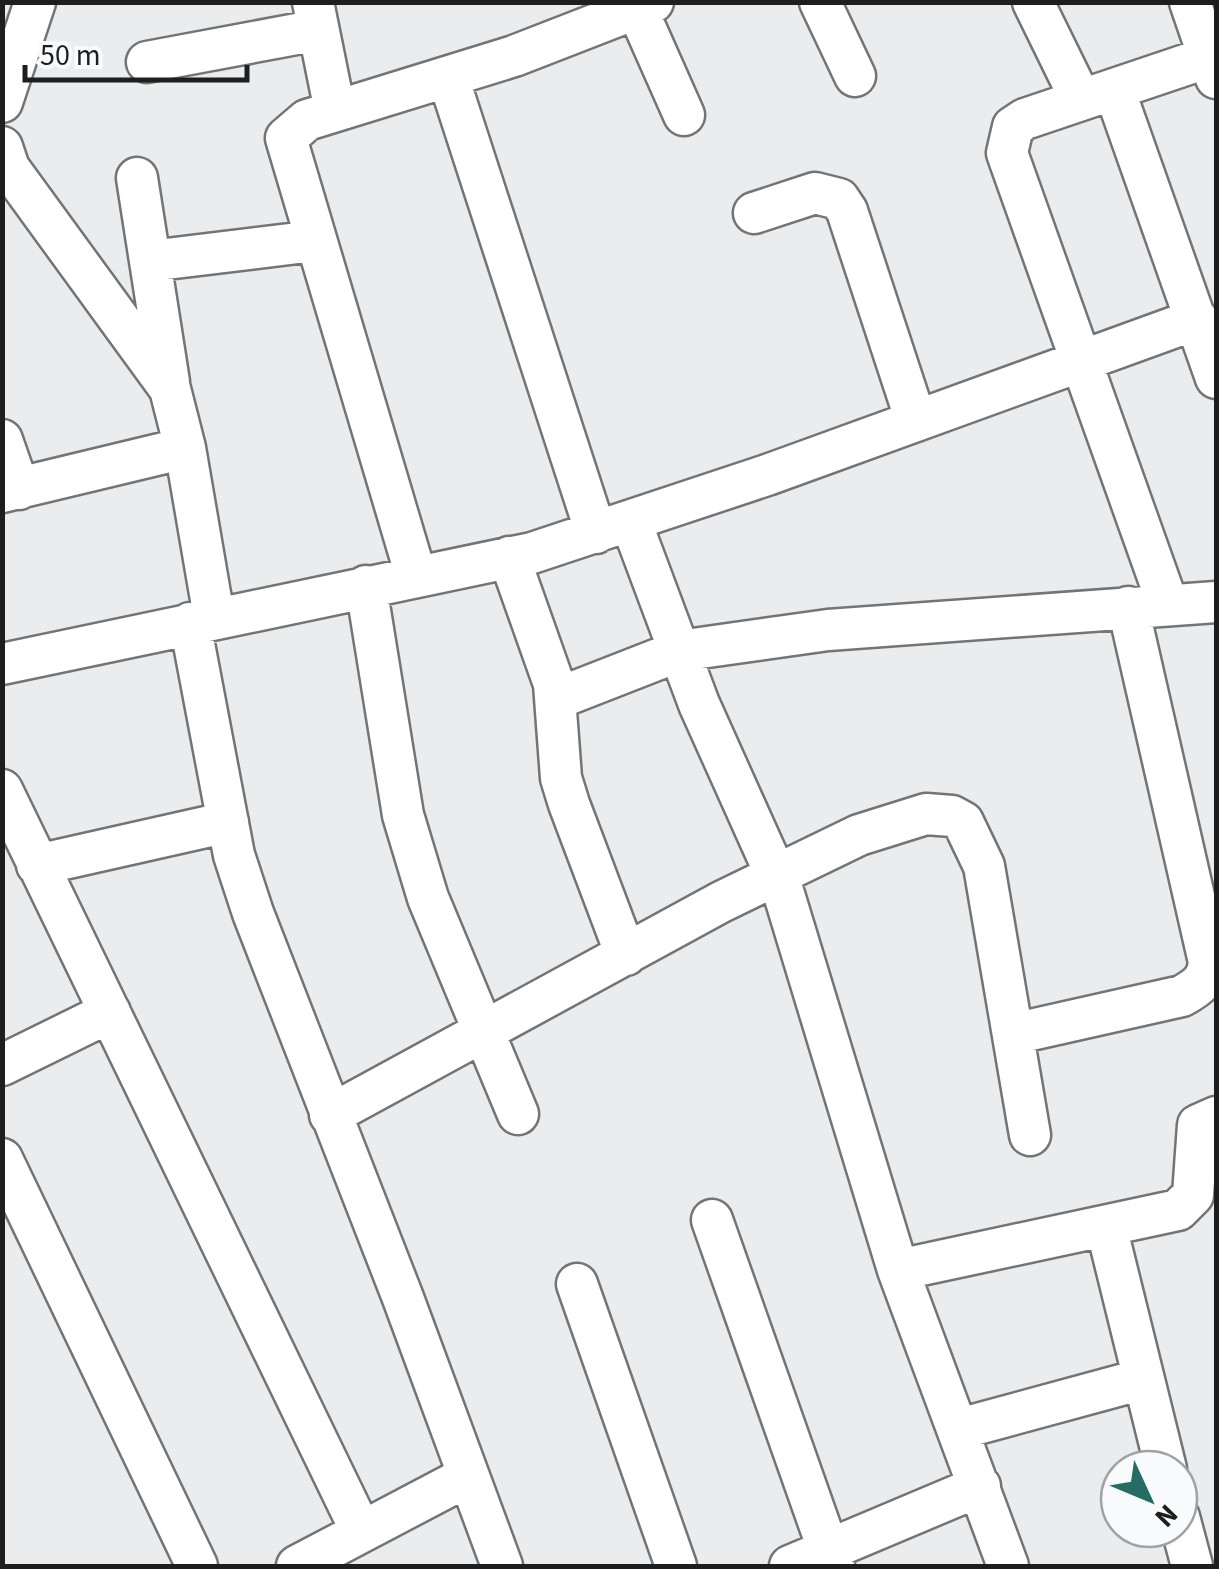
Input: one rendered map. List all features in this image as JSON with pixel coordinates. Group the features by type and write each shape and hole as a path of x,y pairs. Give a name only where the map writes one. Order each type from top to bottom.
{"street":[{"path":"2,102 35,2"},
{"path":"820,2 855,76"},
{"path":"1033,2 1098,95 1201,299 1216,378"},
{"path":"1168,605 1007,153 1012,127 1098,95 1213,68 1190,2"},
{"path":"416,576 286,138 306,120 448,78 645,6 684,115"},
{"path":"147,62 315,16 334,111"},
{"path":"448,78 614,528 680,651 776,876 898,1270 1008,1566"},
{"path":"2,147 9,168 170,389"},
{"path":"137,178 170,389 185,448 228,822 252,913 502,1566"},
{"path":"754,213 814,193 839,199 848,212 916,421"},
{"path":"150,261 314,241"},
{"path":"2,664 509,558 614,528 1082,360 1201,299"},
{"path":"2,440 11,490 185,448"},
{"path":"509,558 556,698 562,778 626,954"},
{"path":"366,586 403,815 428,898 487,1031 518,1114"},
{"path":"556,698 680,651 828,630 1216,602"},
{"path":"1013,1034 1182,996 1198,987 1208,975 1209,962 1128,607"},
{"path":"2,790 361,1531"},
{"path":"330,1115 776,876 859,835 926,814 963,822 984,866 1030,1136"},
{"path":"37,865 228,822"},
{"path":"2,1065 110,1012"},
{"path":"898,1270 1106,1226 1188,1204 1193,1196 1198,1125 1216,1116"},
{"path":"2,1159 197,1566"},
{"path":"712,1220 831,1559"},
{"path":"1106,1226 1161,1449"},
{"path":"578,1284 676,1566"},
{"path":"958,1429 1143,1379"},
{"path":"297,1566 468,1476"},
{"path":"790,1566 831,1559 980,1486"}]}
